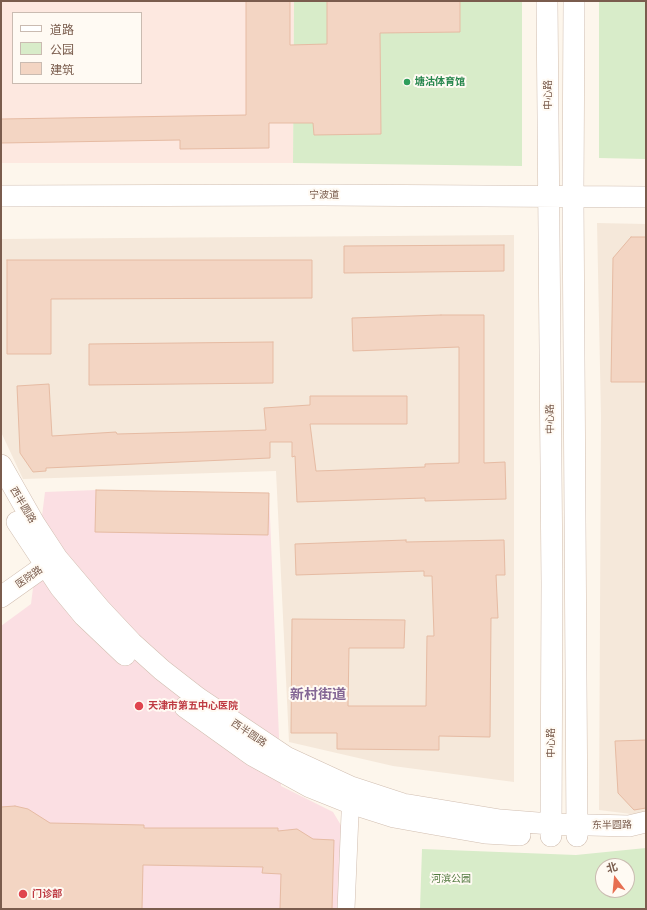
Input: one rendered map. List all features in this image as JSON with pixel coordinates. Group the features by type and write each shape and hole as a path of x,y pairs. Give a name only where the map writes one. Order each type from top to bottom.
{"street":[{"name":"中心路","path":"547,1 552,584 550,830"},
{"path":"574,1 573,190 577,830"},
{"name":"宁波道","path":"1,183 549,189 646,197"},
{"name":"宁波道","path":"573,190 646,183"},
{"name":"宁波道","path":"1,196 549,189"},
{"name":"西半圆路","path":"1,465 34,523 51,562"},
{"name":"西半圆路","path":"1,495 51,562 101,610 132,643 162,670 198,698 286,757 351,795 550,830 577,830"},
{"name":"医院路","path":"1,597 51,562"},
{"path":"346,909 351,795"},
{"name":"东半圆路","path":"577,830 629,826 646,822"},
{"name":"东半圆路","path":"577,830 630,836 646,833"}],"shaded area":[{"path":"1,1 294,1 293,163 1,163"},
{"path":"597,223 646,224 646,813 631,814 599,810 601,416"},
{"path":"514,235 514,782 393,766 289,742 276,471 23,479 1,432 1,239"},
{"name":"天津市第五中心医院","path":"96,490 269,493 281,786 333,812 342,827 338,909 1,909 1,626 31,604 45,492"}],"green space":[{"name":"塘沽体育馆","path":"294,1 522,1 522,166 293,163"},
{"path":"599,1 646,1 646,159 599,158"},
{"name":"河滨公园","path":"646,848 646,909 420,909 422,849 576,855"}],"building":[{"path":"246,1 290,1 290,45 327,44 327,1 460,1 460,32 380,33 381,134 314,135 313,123 269,123 269,148 180,149 180,140 1,143 1,119 246,115"},
{"path":"631,237 646,237 646,382 611,382 613,258"},
{"path":"504,245 504,271 344,273 344,246"},
{"path":"7,260 312,260 312,298 51,299 51,354 7,354"},
{"path":"484,315 484,463 505,462 506,499 425,501 425,498 297,502 295,456 292,457 292,442 270,442 270,458 46,468 46,471 33,472 20,453 17,386 49,384 52,436 116,432 117,434 266,430 264,408 310,405 310,396 407,396 407,424 310,424 316,471 425,467 425,464 459,463 459,347 353,351 352,318"},
{"path":"273,342 273,383 89,385 89,344"},
{"path":"96,490 269,493 268,535 95,532"},
{"path":"406,540 406,542 504,540 505,575 496,575 498,618 491,618 490,737 439,736 439,750 337,749 337,733 291,733 292,619 405,620 404,648 349,648 348,706 426,706 427,636 434,636 432,576 424,576 424,571 296,575 295,544"},
{"path":"646,740 646,808 634,810 618,793 615,741"},
{"path":"15,806 28,809 50,823 144,825 144,828 278,828 278,831 297,829 313,839 334,840 332,909 280,909 281,874 262,873 263,867 143,865 142,909 1,909 1,807"}],"place":[{"name":"塘沽体育馆","path":"407,82"},
{"name":"天津市第五中心医院","path":"139,706"},
{"name":"门诊部","path":"23,894"}],"district":[{"name":"新村街道","path":"318,694"}]}
